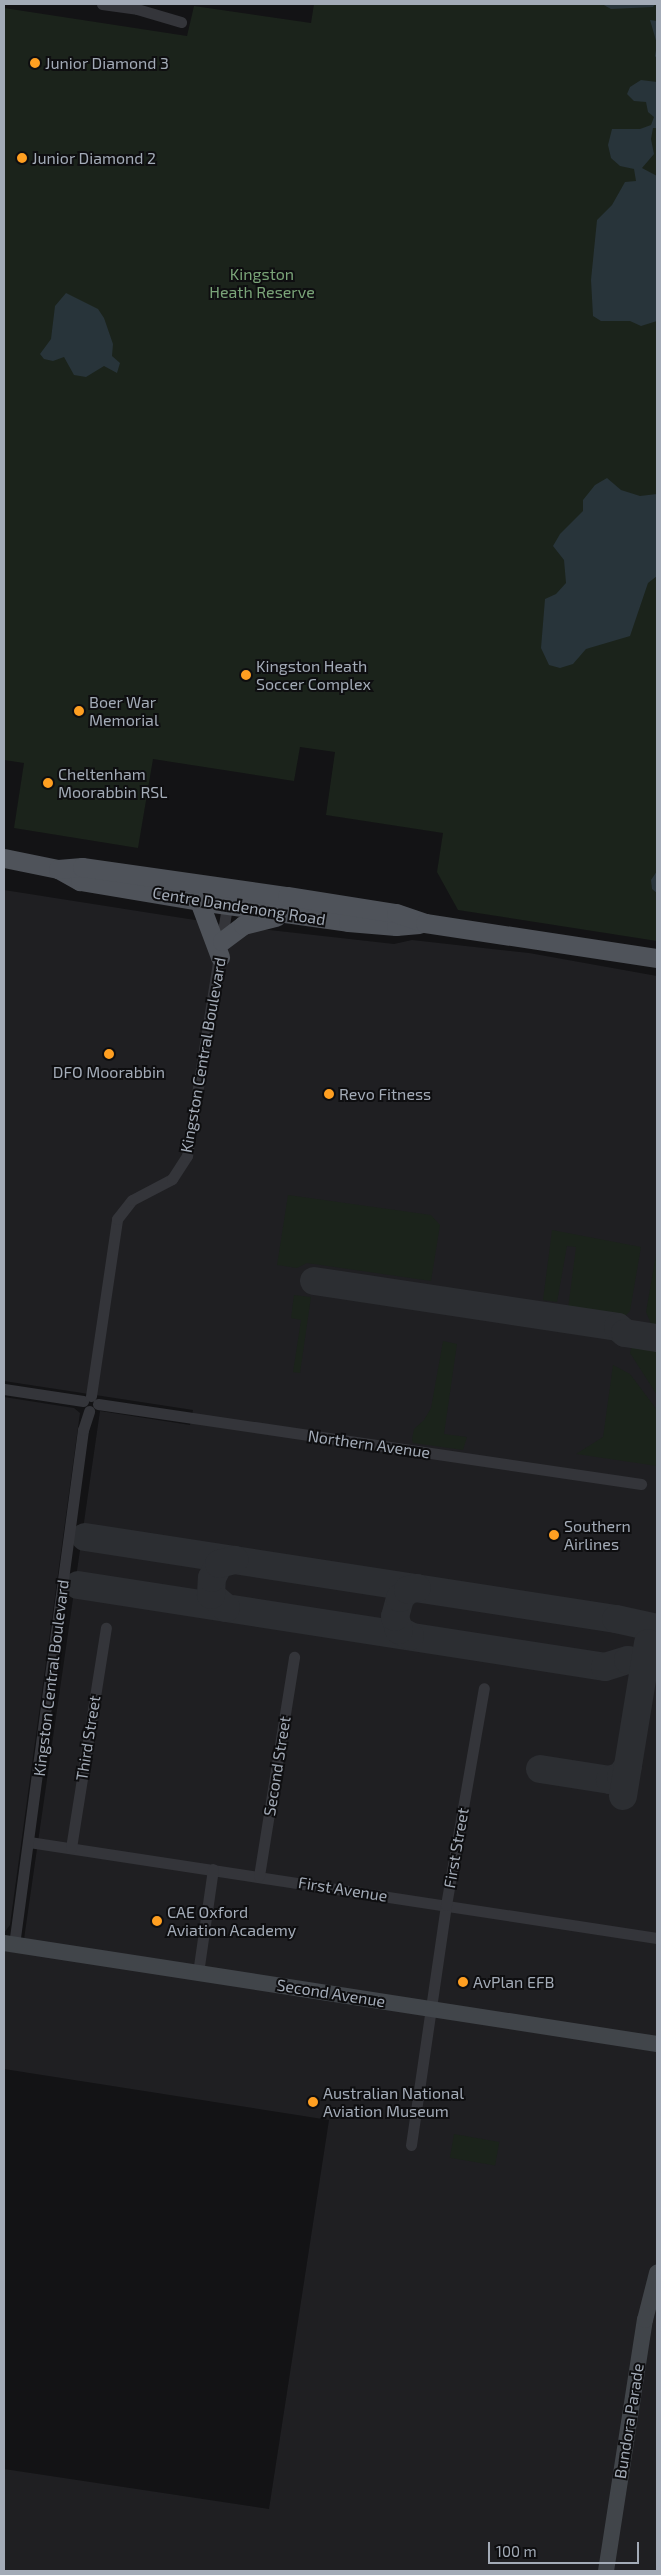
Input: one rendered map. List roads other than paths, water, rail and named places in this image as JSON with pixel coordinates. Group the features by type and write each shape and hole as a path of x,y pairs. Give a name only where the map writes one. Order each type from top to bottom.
{"main road":[{"name":"Centre Dandenong Road","path":"4,858 58,869 82,867 228,897 290,915 396,926 425,923"},
{"name":"Centre Dandenong Road","path":"58,869 80,881 199,901 228,897 396,913 425,923 657,958"},
{"path":"199,901 221,949 242,925 290,915"},
{"name":"Second Avenue","path":"9,1944 657,2044"},
{"name":"Bundora Parade","path":"606,2571 645,2320 657,2273"}],"street":[{"path":"102,4 137,9 181,22"},
{"name":"Kingston Central Boulevard","path":"9,1944 30,1842 83,1430 90,1403 117,1220 132,1200 172,1179 185,1161 228,897"},
{"name":"Northern Avenue","path":"4,1389 641,1484"},
{"name":"Third Street","path":"71,1848 106,1628"},
{"name":"Second Street","path":"259,1876 294,1657"},
{"name":"First Street","path":"411,2145 446,1905 484,1688"},
{"name":"First Avenue","path":"30,1842 657,1938"},
{"path":"198,1973 213,1869"}],"place":[{"name":"Junior Diamond 3","path":"35,63"},
{"name":"Junior Diamond 2","path":"22,158"},
{"name":"Kingston Heath Soccer Complex","path":"246,675"},
{"name":"Boer War Memorial","path":"79,711"},
{"name":"Cheltenham Moorabbin RSL","path":"48,783"},
{"name":"DFO Moorabbin","path":"109,1054"},
{"name":"Revo Fitness","path":"329,1094"},
{"name":"Southern Airlines","path":"554,1535"},
{"name":"CAE Oxford Aviation Academy","path":"157,1921"},
{"name":"AvPlan EFB","path":"463,1982"},
{"name":"Australian National Aviation Museum","path":"313,2102"}],"park label":[{"name":"Kingston Heath Reserve","path":"262,283"}]}
